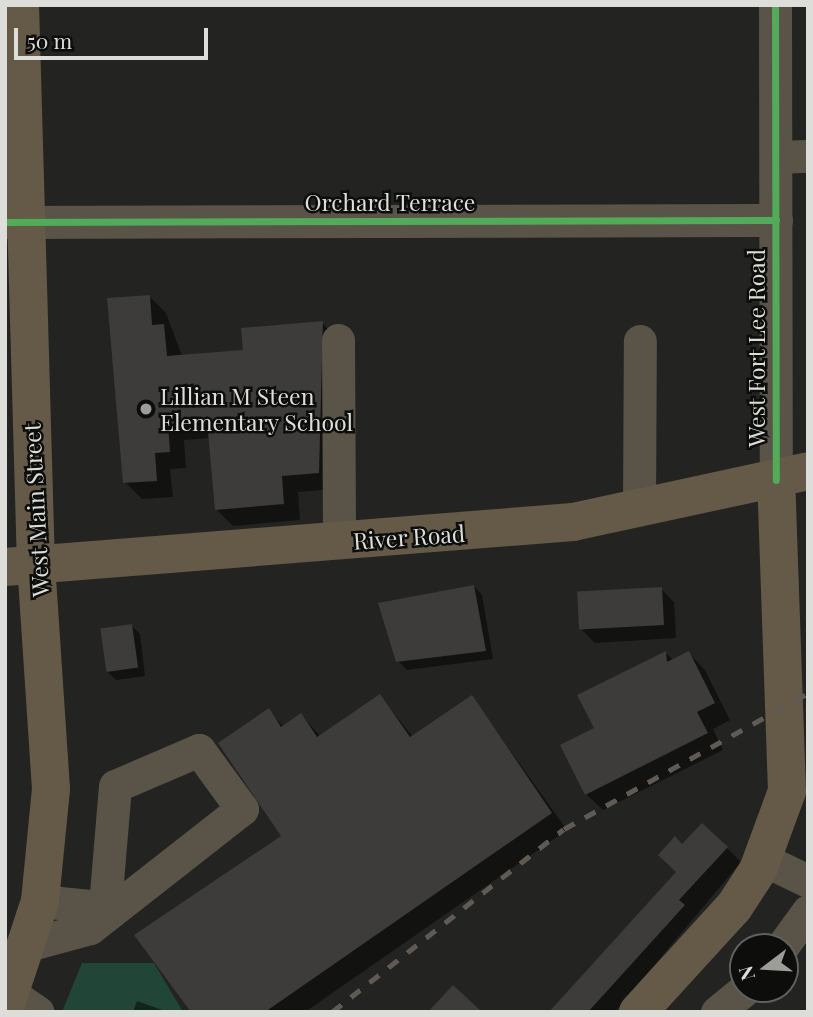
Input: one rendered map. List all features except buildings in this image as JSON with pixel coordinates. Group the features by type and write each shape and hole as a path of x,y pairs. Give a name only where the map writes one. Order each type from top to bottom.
{"main road":[{"name":"West Main Street","path":"18,1005 40,901 51,789 21,566 16,222 20,5"},
{"name":"River Road","path":"21,566 573,522 792,476"},
{"name":"West Fort Lee Road","path":"638,1012 734,907 762,859 786,791 792,476"}],"street":[{"name":"West Fort Lee Road","path":"775,5 792,156 776,220 792,476"},
{"name":"Orchard Terrace","path":"16,222 776,220"},
{"path":"338,340 339,542"},
{"path":"639,508 640,341"},
{"path":"31,944 90,928 242,809 199,750 116,786 104,916"},
{"path":"762,859 808,881"},
{"path":"40,901 90,906 104,916"},
{"path":"792,933 808,911"}],"green space":[{"path":"82,963 154,963 183,1012 62,1012"}],"railway":[{"path":"332,1012 564,829 808,693"}],"cycle path":[{"path":"775,5 776,480"},
{"path":"5,222 776,220"}],"place":[{"name":"Lillian M Steen Elementary School","path":"146,409"}]}
